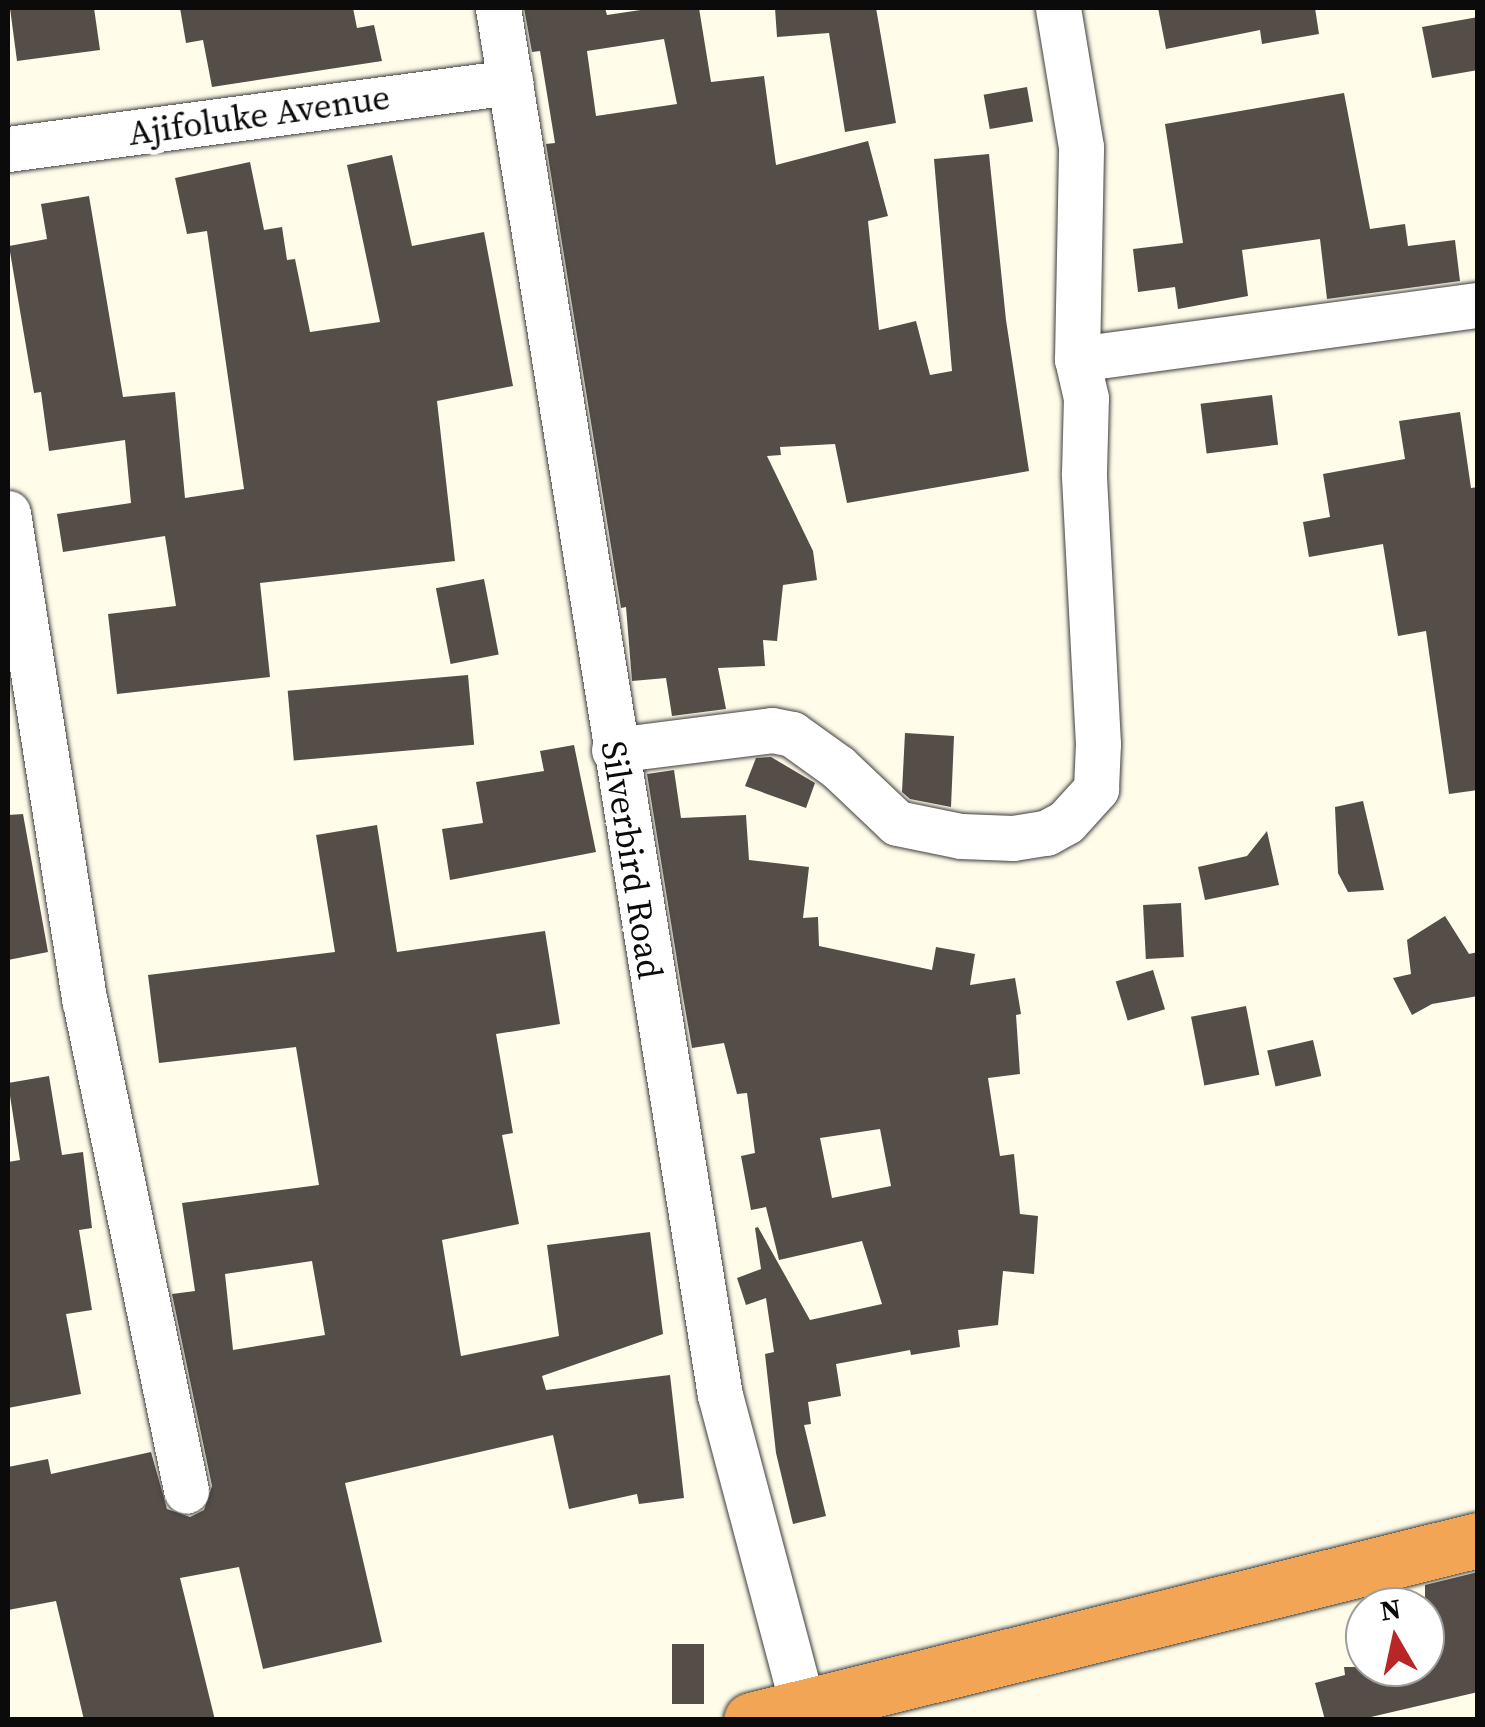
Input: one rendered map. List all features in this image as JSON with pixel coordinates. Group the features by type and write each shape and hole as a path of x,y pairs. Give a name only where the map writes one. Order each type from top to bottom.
{"highway":[{"path":"751,1720 802,1704 1478,1540"}],"street":[{"name":"Silverbird Road","path":"498,8 720,1395 802,1704"},
{"path":"614,750 772,730 792,734 838,767 898,824 960,836 1013,838 1046,833 1066,822 1096,789 1086,529 1086,398 1078,358 1080,148 1058,8"},
{"name":"Ajifoluke Avenue","path":"8,149 511,82"},
{"path":"1078,358 1478,306"},
{"path":"8,513 85,1002 186,1490"}],"building":[{"path":"10,8 94,8 100,50 17,61"},
{"path":"180,8 353,8 357,28 374,25 382,61 212,87 203,40 186,43"},
{"path":"524,8 605,8 607,15 654,8 699,8 711,82 764,76 776,165 868,141 888,216 868,221 879,330 916,321 930,375 952,371 934,159 989,154 1006,320 1029,471 847,503 835,444 780,447 781,455 767,456 813,551 817,580 783,585 777,641 763,640 765,666 718,668 726,709 672,716 666,678 632,681 626,607 621,608 546,144 555,143 540,51 532,52","holes":["664,39 677,104 596,116 587,51"]},
{"path":"775,8 876,8 896,123 845,132 829,33 777,37"},
{"path":"1158,8 1315,8 1319,34 1262,44 1260,30 1166,49"},
{"path":"1478,17 1478,70 1432,78 1422,27"},
{"path":"1027,87 1033,121 990,129 984,95"},
{"path":"1344,93 1370,229 1405,224 1408,246 1455,240 1460,281 1327,299 1320,239 1242,250 1248,296 1178,309 1175,287 1138,292 1133,249 1183,243 1165,124"},
{"path":"392,155 412,246 484,232 513,386 437,401 455,561 260,583 270,677 117,694 108,614 176,606 165,536 63,552 57,514 131,503 125,440 49,451 41,392 34,393 9,246 47,239 41,204 89,196 123,397 175,392 185,498 244,489 207,231 187,234 175,178 250,162 264,230 282,227 287,260 295,259 310,332 380,322 347,165"},
{"path":"1272,395 1278,445 1207,453 1201,404"},
{"path":"1460,412 1471,488 1478,487 1478,790 1449,794 1426,631 1398,636 1383,544 1309,557 1303,522 1330,517 1323,474 1405,459 1399,421"},
{"path":"484,579 499,655 451,664 436,588"},
{"path":"468,675 474,745 294,761 288,691"},
{"path":"905,733 954,736 951,807 910,799 902,792"},
{"path":"574,745 596,852 450,880 442,829 483,823 476,782 544,771 540,751"},
{"path":"771,757 815,783 806,808 745,786 756,758"},
{"path":"674,770 681,818 746,815 749,860 809,867 803,918 818,917 819,946 932,970 936,947 975,954 970,985 1015,978 1021,1014 1016,1015 1020,1074 988,1078 1000,1156 1014,1154 1020,1214 1038,1216 1034,1274 1003,1271 998,1325 958,1330 960,1347 911,1355 910,1350 836,1364 841,1396 808,1402 811,1424 804,1425 826,1516 793,1524 776,1453 765,1354 774,1352 766,1298 746,1305 737,1278 761,1269 755,1228 758,1227 810,1320 882,1304 862,1241 779,1260 766,1207 751,1210 741,1156 755,1153 747,1093 737,1094 724,1043 692,1048 647,774","holes":["880,1129 891,1186 832,1198 820,1138"]},
{"path":"1363,801 1384,890 1348,892 1338,873 1335,807"},
{"path":"23,814 48,952 8,960 8,815"},
{"path":"377,825 397,952 545,931 560,1024 496,1034 513,1133 502,1135 519,1224 442,1240 461,1356 559,1336 547,1245 650,1232 663,1334 542,1376 546,1390 670,1375 684,1498 639,1504 637,1494 569,1509 553,1435 345,1483 382,1642 263,1669 239,1567 180,1578 215,1720 84,1720 56,1601 8,1610 8,1467 48,1459 51,1474 151,1452 167,1509 190,1517 204,1510 212,1486 172,1294 195,1291 182,1203 319,1185 296,1047 159,1063 148,975 335,952 316,835","holes":["312,1261 325,1335 233,1350 225,1274"]},
{"path":"1267,831 1279,885 1205,900 1198,867 1247,856"},
{"path":"1181,903 1184,957 1146,959 1143,905"},
{"path":"1445,916 1469,954 1478,952 1478,996 1432,1004 1412,1015 1393,978 1411,974 1407,940"},
{"path":"1153,970 1165,1009 1128,1021 1116,981"},
{"path":"1246,1006 1259,1075 1204,1085 1191,1017"},
{"path":"1313,1040 1321,1076 1276,1087 1267,1051"},
{"path":"49,1076 62,1155 83,1152 92,1228 79,1230 92,1310 66,1314 81,1394 8,1408 8,1162 20,1160 8,1083"},
{"path":"1478,1572 1478,1692 1358,1720 1325,1720 1315,1683 1345,1675 1345,1687 1445,1687 1445,1587 1425,1585"},
{"path":"672,1644 704,1644 704,1704 672,1704"}]}
